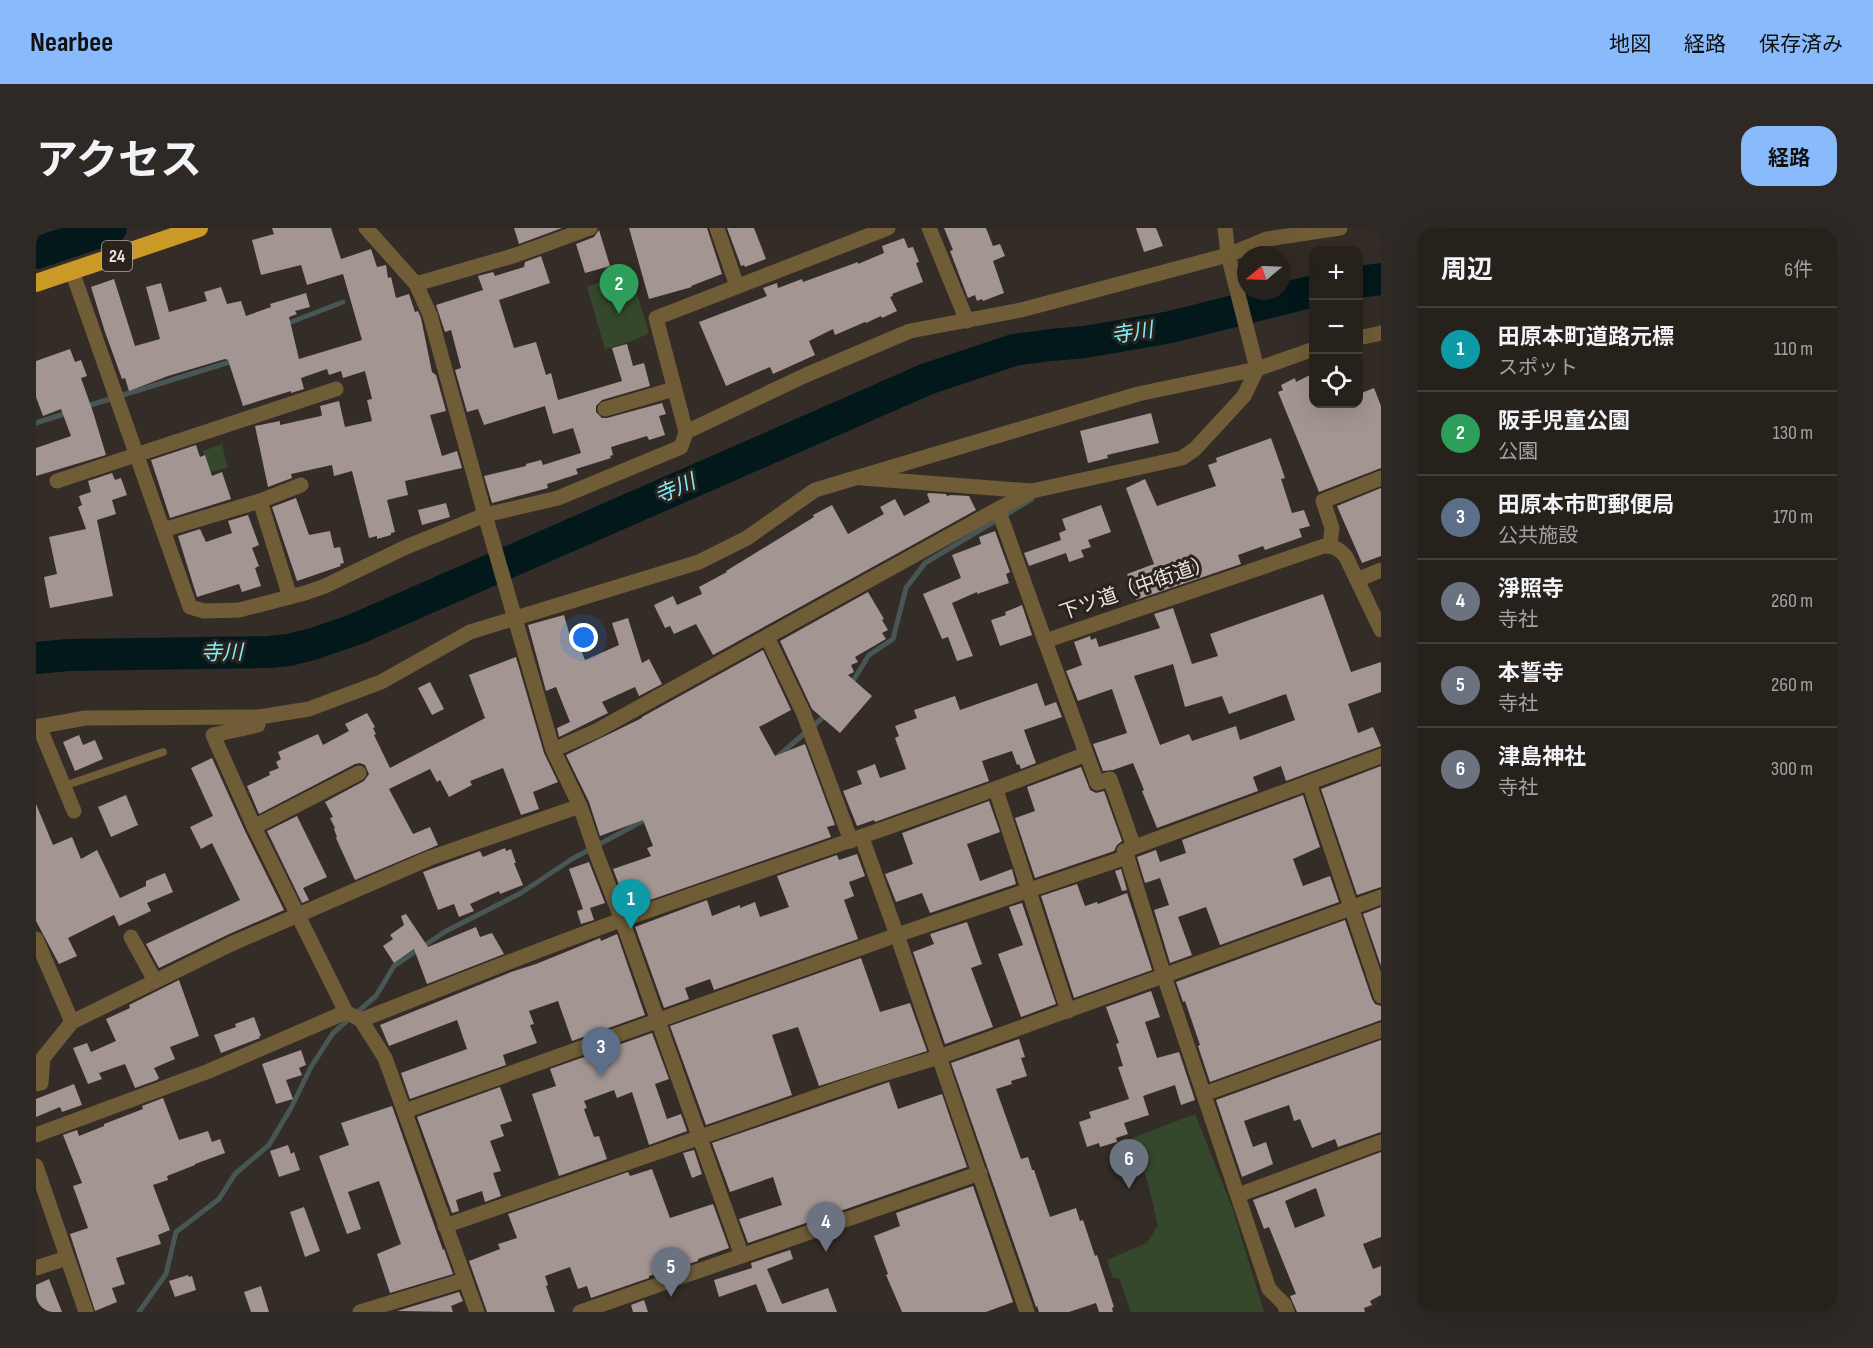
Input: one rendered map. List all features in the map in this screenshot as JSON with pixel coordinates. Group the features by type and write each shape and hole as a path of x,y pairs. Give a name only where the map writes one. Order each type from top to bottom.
{"highway":[{"name":"24","path":"36,283 199,228"}],"street":[{"path":"366,228 416,284 430,315 553,750 580,807 659,1020 742,1256"},
{"path":"416,284 516,255 590,228"},
{"path":"717,228 737,286"},
{"path":"72,271 190,607 204,611 239,610 324,586 406,547 486,517 558,498 681,447 686,432 656,318 888,228"},
{"path":"929,228 967,321"},
{"path":"553,750 596,731 1032,491 1182,458 1195,449 1244,396 1257,366 1229,259 1225,228"},
{"path":"686,432 806,375 910,331 1021,310 1229,259 1267,239 1340,228"},
{"path":"1363,337 1381,333"},
{"path":"74,811 38,726 85,718 259,717 309,710 381,682 470,632 514,615 699,562 747,538 815,490 1138,394 1257,366 1309,350"},
{"path":"57,481 336,389"},
{"path":"605,409 674,389"},
{"path":"853,478 1032,491"},
{"path":"1381,478 1323,501 1332,528 1324,547 1339,549 1343,553 1381,630"},
{"path":"163,530 260,501 302,485"},
{"path":"260,501 290,597"},
{"path":"998,509 1045,641"},
{"name":"下ツ道（中街道）","path":"1130,852 1110,779 1097,783 1045,641 1324,547"},
{"path":"1357,580 1381,570"},
{"path":"766,637 803,712 897,936 1027,1312"},
{"path":"259,717 258,725 213,735 254,827 345,1012 361,1020 385,1058 477,1312"},
{"path":"361,1020 622,920 996,790 1086,754"},
{"path":"405,1111 1028,891 1381,756"},
{"path":"254,827 359,773"},
{"path":"1309,783 1381,996"},
{"path":"996,790 1068,1011"},
{"path":"36,1084 41,1083 43,1058 72,1022 231,944 430,858 580,807"},
{"path":"1130,852 1164,976 1269,1289 1284,1304 1287,1312"},
{"path":"445,1226 876,1076 939,1057 1381,897"},
{"path":"131,937 155,981"},
{"path":"36,939 72,1022"},
{"path":"36,1135 209,1071 345,1012"},
{"path":"1204,1094 1381,1030"},
{"path":"1238,1195 1381,1142"},
{"path":"36,1166 86,1312"},
{"path":"580,1312 980,1173"},
{"path":"36,1269 67,1258"},
{"path":"360,1312 383,1309 465,1280"}],"lane":[{"path":"64,786 163,752"}],"green space":[{"path":"630,271 649,333 605,349 587,287"},
{"path":"222,444 228,468 209,472 203,451"},
{"path":"1195,1114 1232,1207 1264,1312 1131,1312 1119,1278 1113,1278 1107,1260 1147,1243 1158,1225 1147,1180 1132,1138"}],"building":[{"path":"272,228 331,228 341,259 371,249 377,267 386,265 388,278 391,277 396,298 409,294 415,312 418,311 421,318 432,372 436,375 446,411 430,415 442,456 457,451 462,468 405,481 408,495 387,500 395,532 391,535 377,539 377,536 369,538 352,471 334,476 332,465 291,474 292,478 268,487 255,426 280,421 280,425 321,416 320,406 339,401 345,427 372,421 367,400 372,399 365,371 343,378 341,371 329,375 327,369 301,378 304,389 243,406 228,360 225,359 168,376 129,391 125,378 122,379 91,287 114,279 135,346 160,339 146,287 161,283 169,312 207,301 204,292 221,287 227,304 241,301 246,316 271,307 270,304 306,293 310,307 295,311 297,314 289,317 299,359 362,340 343,274 307,285 301,265 261,275 252,240 274,234"},
{"path":"514,228 562,228 519,244"},
{"path":"629,228 707,228 722,274 692,287 649,299"},
{"path":"727,228 754,228 766,259 745,267 741,266"},
{"path":"944,228 986,228 993,246 1000,244 1005,256 993,261 1004,293 983,301 982,299 977,301 975,295 968,298"},
{"path":"1136,228 1156,228 1163,246 1144,252"},
{"path":"599,230 610,266 585,273 576,244 594,237"},
{"path":"904,238 908,248 913,247 923,282 892,294 893,296 890,297 897,311 835,335 833,329 809,341 815,355 773,374 770,367 726,386 699,322 767,296 763,288 777,283 778,288 802,279 803,282 858,262 858,264 884,253 882,246"},
{"path":"541,256 550,283 499,300 514,348 536,342 546,375 551,373 558,400 622,381 612,348 627,344 633,366 644,363 650,386 602,400 596,406 596,412 602,418 607,418 662,403 666,414 659,416 665,435 649,440 647,436 611,447 613,455 610,456 611,458 576,469 578,474 547,484 548,488 492,503 484,476 541,460 543,465 581,453 573,428 553,434 545,406 484,425 478,409 467,412 455,370 461,368 451,330 445,332 436,305 483,290 478,276 493,272 495,276 524,267 525,262"},
{"path":"70,349 75,362 81,360 87,376 81,378 106,455 36,476 36,448 71,436 61,409 43,416 36,397 36,361"},
{"path":"1309,376 1309,408 1363,408 1363,392 1374,388 1381,406 1381,468 1319,492 1278,392 1283,390 1281,385 1295,378 1296,382"},
{"path":"1151,413 1159,443 1107,455 1108,458 1088,463 1080,431"},
{"path":"1271,438 1285,478 1281,479 1292,513 1304,510 1310,526 1299,529 1302,537 1265,550 1263,546 1238,555 1241,564 1136,600 1127,574 1154,564 1126,488 1145,479 1157,506 1216,486 1208,465 1217,462 1216,458"},
{"path":"196,445 200,457 205,455 212,476 222,472 231,499 170,518 151,460"},
{"path":"112,473 115,480 121,478 127,495 112,500 116,514 97,520 113,596 50,608 44,577 57,574 49,537 86,529 78,507 82,505 79,496 91,492 88,481"},
{"path":"1381,488 1381,556 1362,563 1337,506"},
{"path":"927,494 969,496 976,510 713,655 696,624 674,634 670,626 665,628 654,605 673,596 677,605 702,594 699,587 727,572 832,505 848,534 884,514 880,507 895,499 904,516 930,502"},
{"path":"296,498 309,535 330,531 334,548 340,547 344,563 297,581 272,507"},
{"path":"446,503 450,517 422,525 418,510"},
{"path":"1101,505 1111,532 1088,540 1091,547 1081,550 1084,557 1069,562 1066,553 1029,566 1024,553 1061,540 1059,533 1066,530 1062,519"},
{"path":"248,515 259,545 252,548 259,566 255,568 261,586 242,592 239,584 197,597 178,536 200,529 206,542 232,533 228,521"},
{"path":"995,531 1010,572 1006,574 1009,583 977,594 977,592 952,603 973,656 957,661 948,637 942,639 923,594 961,578 952,555 981,544 979,537"},
{"path":"868,592 888,630 882,633 886,639 855,657 858,662 851,665 854,672 848,675 872,696 840,733 812,709 780,641"},
{"path":"1323,594 1351,672 1381,662 1381,692 1348,704 1358,733 1373,727 1381,746 1286,781 1281,766 1253,777 1258,791 1157,828 1133,763 1103,771 1093,744 1127,733 1112,689 1078,701 1066,671 1082,665 1074,642 1090,636 1091,640 1096,638 1099,647 1160,628 1154,614 1173,608 1192,664 1218,656 1210,634","holes":["1173,664 1185,707 1222,696 1229,714 1286,694 1295,720 1240,740 1236,726 1192,741 1189,734 1160,745 1134,676"]},
{"path":"1022,605 1032,635 1000,646 991,620 1006,615 1005,612"},
{"path":"564,615 573,647 579,645 585,660 619,645 612,623 628,618 642,663 649,659 662,684 639,696 635,687 602,702 608,713 559,737 557,728 570,722 556,687 546,691 528,625"},
{"path":"763,650 791,710 759,727 775,756 805,744 835,825 827,827 831,837 630,907 627,906 613,869 651,856 647,848 653,846 643,820 600,836 589,802 566,755 642,718"},
{"path":"516,657 544,753 558,782 533,792 539,809 521,815 503,768 470,781 472,785 449,797 440,780 437,782 430,769 389,789 413,834 430,827 438,845 355,880 336,838 335,828 330,818 333,817 325,802 364,781 369,774 365,765 355,764 259,814 247,786 279,768 276,762 281,759 278,752 318,734 323,745 349,731 345,724 367,713 375,727 373,728 376,734 374,735 390,768 485,718 469,675"},
{"path":"430,682 444,709 432,715 418,688"},
{"path":"1037,683 1045,706 1056,702 1062,717 1024,730 1036,763 1021,769 1012,751 982,761 989,781 875,822 874,820 857,826 843,791 862,784 857,771 875,764 880,778 906,769 895,738 899,736 895,726 917,718 914,710 955,696 960,710"},
{"path":"79,735 83,745 95,740 103,759 75,771 63,742"},
{"path":"212,758 284,910 159,968 146,944 240,900 212,843 201,849 190,827 213,816 191,768"},
{"path":"1381,766 1381,887 1357,895 1321,789"},
{"path":"1081,767 1090,790 1096,793 1104,791 1122,841 1114,851 1035,878 1015,818 1035,811 1027,787"},
{"path":"126,795 138,825 111,837 98,807"},
{"path":"1303,795 1320,847 1293,859 1303,886 1330,876 1339,902 1220,945 1206,907 1178,917 1192,955 1170,963 1154,910 1169,905 1160,878 1145,883 1137,857 1156,850 1160,862 1186,853 1182,840"},
{"path":"989,801 1000,832 967,844 980,881 1012,869 1016,884 930,913 922,893 896,902 885,874 913,864 902,833"},
{"path":"36,804 53,845 72,837 81,859 97,850 120,898 146,886 146,881 165,873 173,892 147,903 151,911 119,926 114,915 68,938 77,956 59,964 36,921"},
{"path":"297,816 327,877 303,888 309,900 302,903 267,831"},
{"path":"505,848 506,851 511,849 523,885 500,894 499,891 470,904 474,911 459,917 454,904 438,910 423,872 480,851 483,857"},
{"path":"857,854 865,876 849,882 854,896 844,900 858,939 714,990 710,979 685,988 689,999 664,1008 635,927 707,900 712,916 755,902 760,917 789,907 777,876 837,855 839,860"},
{"path":"589,862 605,903 590,908 594,920 581,924 577,911 583,909 569,869"},
{"path":"1121,869 1127,890 1122,891 1115,871"},
{"path":"1077,884 1085,906 1097,902 1098,904 1127,893 1152,970 1074,998 1041,896"},
{"path":"1022,903 1056,1004 1021,1017 998,954 1023,945 1009,907"},
{"path":"1381,907 1381,966 1363,914"},
{"path":"406,914 428,947 476,927 480,937 492,933 504,954 427,984 414,949 394,963 383,946 393,939 390,935 404,925 401,916"},
{"path":"1345,920 1372,999 1375,1004 1381,1006 1381,1020 1210,1082 1198,1046 1200,1045 1176,982"},
{"path":"967,922 982,964 971,968 993,1027 945,1044 913,952 934,944 930,934"},
{"path":"617,934 645,1015 572,1041 558,1001 529,1011 534,1024 530,1025 537,1043 503,1055 506,1065 410,1099 401,1073 467,1049 457,1020 389,1046 380,1025 511,972 600,938 601,941"},
{"path":"861,958 880,1012 910,1003 927,1051 819,1086 798,1027 772,1035 792,1095 706,1125 670,1026"},
{"path":"179,980 199,1036 170,1047 175,1059 154,1068 159,1078 157,1080 135,1088 125,1064 99,1073 102,1079 88,1084 73,1048 87,1043 91,1052 116,1041 106,1019"},
{"path":"1151,991 1160,1017 1145,1022 1157,1058 1179,1052 1195,1100 1181,1105 1175,1085 1143,1096 1149,1115 1124,1123 1128,1134 1116,1138 1117,1142 1100,1147 1099,1143 1087,1147 1079,1122 1091,1118 1089,1112 1129,1099 1118,1067 1123,1066 1116,1044 1119,1043 1106,1007"},
{"path":"254,1017 260,1038 221,1053 214,1035"},
{"path":"652,1033 669,1079 655,1084 667,1119 681,1114 687,1131 649,1145 632,1092 617,1098 614,1090 584,1101 587,1108 584,1109 594,1137 599,1136 607,1159 559,1176 532,1094 556,1086 550,1069"},
{"path":"1019,1039 1025,1057 1021,1058 1027,1076 996,1089 1021,1159 1028,1157 1050,1217 1076,1208 1080,1221 1083,1220 1114,1307 1113,1312 1099,1312 1096,1303 1069,1312 1039,1312 951,1063"},
{"path":"1381,1040 1381,1132 1338,1147 1335,1139 1312,1148 1300,1119 1294,1121 1289,1105 1244,1121 1253,1147 1266,1142 1273,1164 1242,1177 1216,1100"},
{"path":"301,1050 306,1065 299,1068 302,1075 286,1080 293,1099 276,1104 262,1064"},
{"path":"889,1082 898,1109 942,1094 967,1167 748,1243 739,1219 782,1205 773,1177 730,1192 712,1143"},
{"path":"74,1084 82,1105 62,1112 60,1107 36,1117 36,1099"},
{"path":"500,1087 512,1121 500,1125 504,1136 490,1141 501,1171 493,1173 501,1196 485,1202 482,1191 456,1200 459,1211 452,1213 417,1117"},
{"path":"163,1098 179,1140 208,1131 212,1142 220,1139 225,1153 167,1176 168,1180 153,1185 170,1230 158,1235 161,1244 116,1258 125,1284 112,1288 117,1302 95,1311 70,1234 88,1228 73,1186 82,1183 63,1135 77,1130 79,1136"},
{"path":"392,1106 453,1274 390,1293 377,1254 401,1244 379,1181 348,1192 361,1229 347,1234 319,1156 349,1145 341,1123"},
{"path":"288,1145 291,1154 294,1152 300,1170 279,1177 270,1151"},
{"path":"694,1150 702,1174 692,1178 683,1153"},
{"path":"1381,1152 1381,1237 1363,1244 1373,1269 1381,1266 1381,1295 1370,1301 1372,1305 1364,1308 1365,1312 1297,1312 1290,1296 1296,1294 1269,1227 1264,1229 1253,1200","holes":["1316,1188 1325,1216 1295,1228 1285,1201"]},
{"path":"652,1169 670,1218 713,1204 729,1248 591,1298 587,1286 578,1289 570,1267 545,1276 555,1312 487,1312 469,1261 500,1249 498,1244 517,1238 508,1214 628,1172 630,1176"},
{"path":"973,1186 1013,1302 986,1312 902,1312 886,1275 888,1274 874,1236 900,1226 896,1213"},
{"path":"304,1207 320,1251 305,1257 290,1212"},
{"path":"790,1250 793,1259 767,1269 782,1304 828,1288 837,1312 767,1312 756,1284 719,1297 714,1280 752,1268 751,1263"},
{"path":"188,1275 192,1276 196,1290 175,1297 169,1281"},
{"path":"49,1279 62,1312 36,1312 36,1285"},
{"path":"261,1286 269,1312 251,1312 244,1292"},
{"path":"459,1292 463,1301 451,1306 453,1312 397,1311"},
{"path":"644,1300 648,1312 633,1312 631,1305"}],"waterway":[{"path":"36,253 111,228"},
{"name":"寺川","path":"1363,281 1381,279"},
{"name":"寺川","path":"36,658 68,655 268,652 289,650 316,643 356,629 927,379 1014,350 1085,342 1171,327 1309,292"},
{"path":"286,324 343,302"},
{"path":"84,407 233,361"},
{"path":"36,423 70,412"},
{"path":"851,684 869,655 893,639 906,588 925,563 1032,499"},
{"path":"777,757 827,714"},
{"path":"139,1312 166,1274 176,1232 219,1199 235,1174 269,1145 291,1108 311,1067 333,1033 376,996 394,966 446,931 521,893 572,859 648,818"}],"place":[{"name":"阪手児童公園","path":"619,314"},
{"name":"田原本町道路元標","path":"631,929"},
{"name":"田原本市町郵便局","path":"601,1077"},
{"name":"津島神社","path":"1129,1189"},
{"name":"淨照寺","path":"826,1252"},
{"name":"本誓寺","path":"671,1297"}]}
